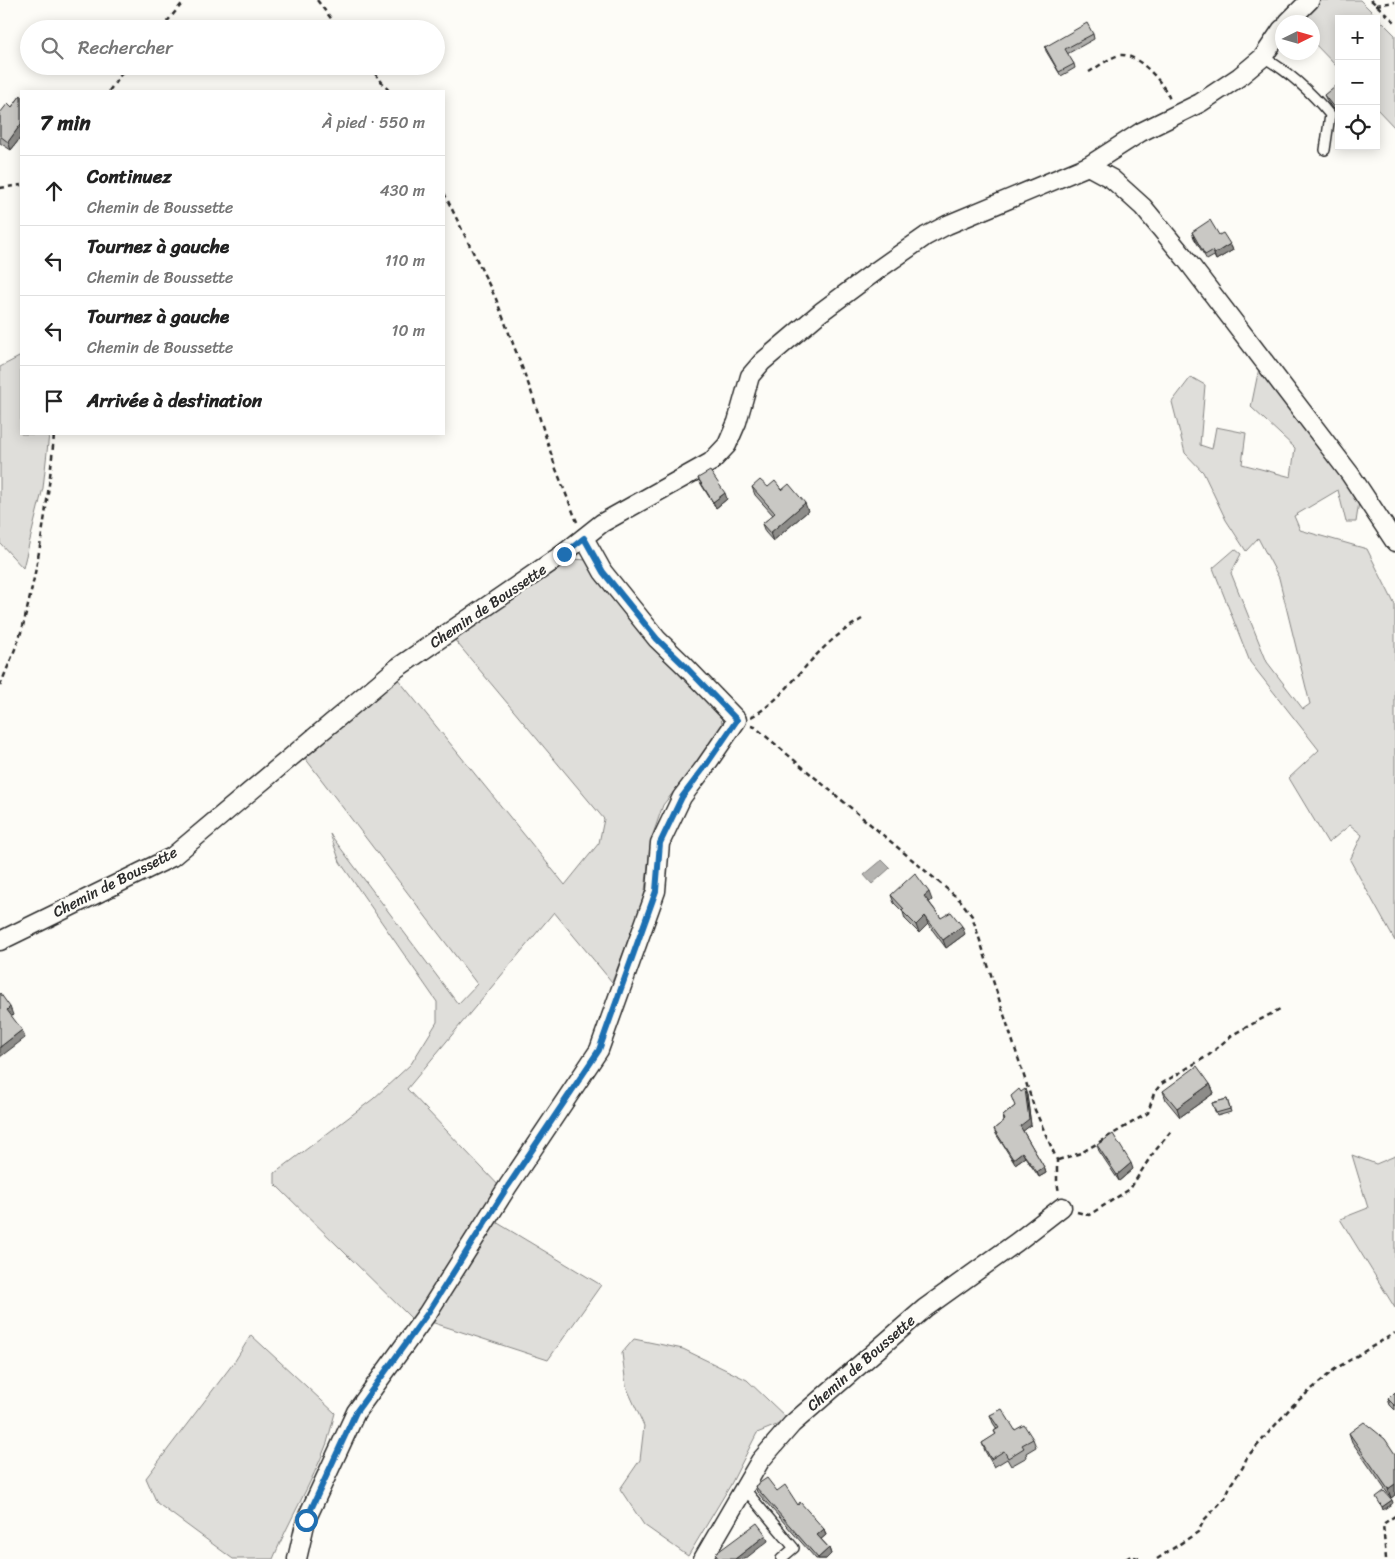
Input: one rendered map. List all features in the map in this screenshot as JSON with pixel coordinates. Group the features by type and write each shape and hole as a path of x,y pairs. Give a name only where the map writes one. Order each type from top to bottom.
{"street":[{"path":"1295,15 1310,0"},
{"name":"Chemin de Boussette","path":"0,941 172,857 398,668 564,554 602,523 711,462 727,445 737,422 750,376 762,362 876,270 926,236 947,225 1088,166 1141,132 1200,103 1239,77 1263,57 1275,39"},
{"path":"1088,166 1112,178 1143,207 1179,251 1350,474 1395,542"},
{"path":"297,1559 306,1520 356,1412 427,1314 508,1186 599,1050 656,891 660,843 682,797 742,720 657,639 603,572 584,538"},
{"name":"Chemin de Boussette","path":"703,1559 760,1461 792,1424 925,1308 1062,1207"}],"lane":[{"path":"1263,57 1283,69 1321,104 1330,115 1325,150"},
{"path":"744,1488 794,1548 781,1559"}],"path":[{"path":"168,20 185,0"},
{"path":"317,0 332,20"},
{"path":"1371,0 1395,22"},
{"path":"1376,5 1395,2"},
{"path":"1089,72 1118,55 1130,56 1152,72 1168,92 1175,116"},
{"path":"110,90 121,75"},
{"path":"376,75 388,90"},
{"path":"0,188 20,185"},
{"path":"445,195 496,299 531,391 556,469 584,538"},
{"path":"0,686 22,627 38,558 51,472 54,435"},
{"path":"742,720 766,709 826,646 850,626 862,619"},
{"path":"742,720 755,727 960,900 972,916 1035,1110 1057,1160 1057,1181 1062,1207 1089,1215 1130,1189 1151,1156 1172,1130"},
{"path":"1057,1160 1081,1153 1148,1113 1154,1093 1161,1084 1209,1055 1232,1034 1280,1009"},
{"path":"1157,1559 1198,1532 1204,1520 1225,1498 1247,1457 1293,1405 1335,1369 1395,1333"},
{"path":"1386,1559 1383,1524 1395,1516"},
{"path":"1126,1559 1131,1556 1141,1559"}],"shaded area":[{"path":"1316,0 1360,0 1375,15 1335,15 1335,65 1320,49 1320,15 1304,15"},
{"path":"1380,20 1395,35 1395,128 1380,112"},
{"path":"20,357 20,435 49,435 43,488 23,568 0,543 0,367"},
{"path":"1259,368 1340,470 1359,502 1356,522 1346,522 1338,490 1294,516 1300,530 1367,549 1395,605 1395,941 1350,860 1362,835 1350,825 1328,843 1289,778 1319,750 1250,662 1213,568 1235,549 1241,554 1231,573 1267,662 1303,709 1310,704 1279,578 1258,538 1246,551 1226,520 1203,472 1185,453 1172,402 1191,377 1205,385 1200,445 1212,449 1216,427 1246,433 1242,464 1291,477 1295,448 1251,407"},
{"path":"570,559 588,560 721,707 722,731 663,805 651,840 644,899 612,982 554,912 407,1089 502,1189 412,1319 275,1184 275,1173 373,1099 411,1064 437,1022 437,1002 340,862 330,834 458,1004 477,984 305,758 397,678 565,885 599,843 604,819 453,638"},
{"path":"882,860 890,868 872,884 864,875"},
{"path":"1352,1155 1376,1164 1395,1156 1395,1308 1340,1219 1368,1208"},
{"path":"496,1222 601,1285 548,1360 431,1322"},
{"path":"251,1335 335,1413 321,1458 273,1559 233,1559 157,1503 146,1478 235,1361"},
{"path":"634,1339 683,1349 747,1380 789,1420 757,1433 730,1486 688,1556 644,1525 620,1489 640,1460 644,1426 626,1386 622,1353"}],"building":[{"path":"1087,23 1093,34 1065,49 1074,64 1059,72 1045,47"},
{"path":"1335,86 1335,109 1324,95"},
{"path":"20,96 20,125 8,142 0,136 0,113 8,103 12,107"},
{"path":"1210,220 1219,235 1223,233 1230,244 1214,254 1212,251 1205,255 1192,232"},
{"path":"710,471 725,493 713,502 698,478"},
{"path":"760,480 768,487 775,481 782,490 789,484 805,503 770,533 762,524 775,513 752,487"},
{"path":"915,873 929,892 924,896 941,918 951,912 962,926 943,940 925,916 916,925 902,911 904,909 891,895"},
{"path":"0,993 10,1007 7,1010 22,1030 0,1047"},
{"path":"1197,1066 1210,1084 1177,1108 1163,1091"},
{"path":"1019,1089 1021,1092 1025,1089 1029,1119 1020,1126 1044,1167 1037,1172 1022,1152 1013,1159 994,1129 1005,1120 1003,1116 1015,1106 1011,1096"},
{"path":"1227,1099 1230,1109 1216,1113 1212,1103"},
{"path":"1113,1134 1131,1163 1117,1175 1097,1145"},
{"path":"1395,1392 1395,1406 1388,1399"},
{"path":"1002,1409 1015,1430 1024,1425 1033,1439 1022,1445 1024,1448 1008,1458 1004,1451 991,1459 982,1443 996,1434 994,1431 999,1428 990,1415"},
{"path":"1364,1422 1385,1439 1395,1454 1395,1484 1388,1489 1349,1433"},
{"path":"767,1478 777,1491 785,1485 798,1505 800,1502 824,1529 817,1535 829,1548 818,1558 755,1486"},
{"path":"1384,1491 1392,1500 1382,1507 1376,1497"},
{"path":"757,1523 766,1535 735,1559 719,1559 715,1554"}],"route":[{"path":"306,1520 356,1412 427,1314 508,1186 599,1050 656,891 660,843 682,797 737,720 657,639 603,572 584,538 564,554"}]}
